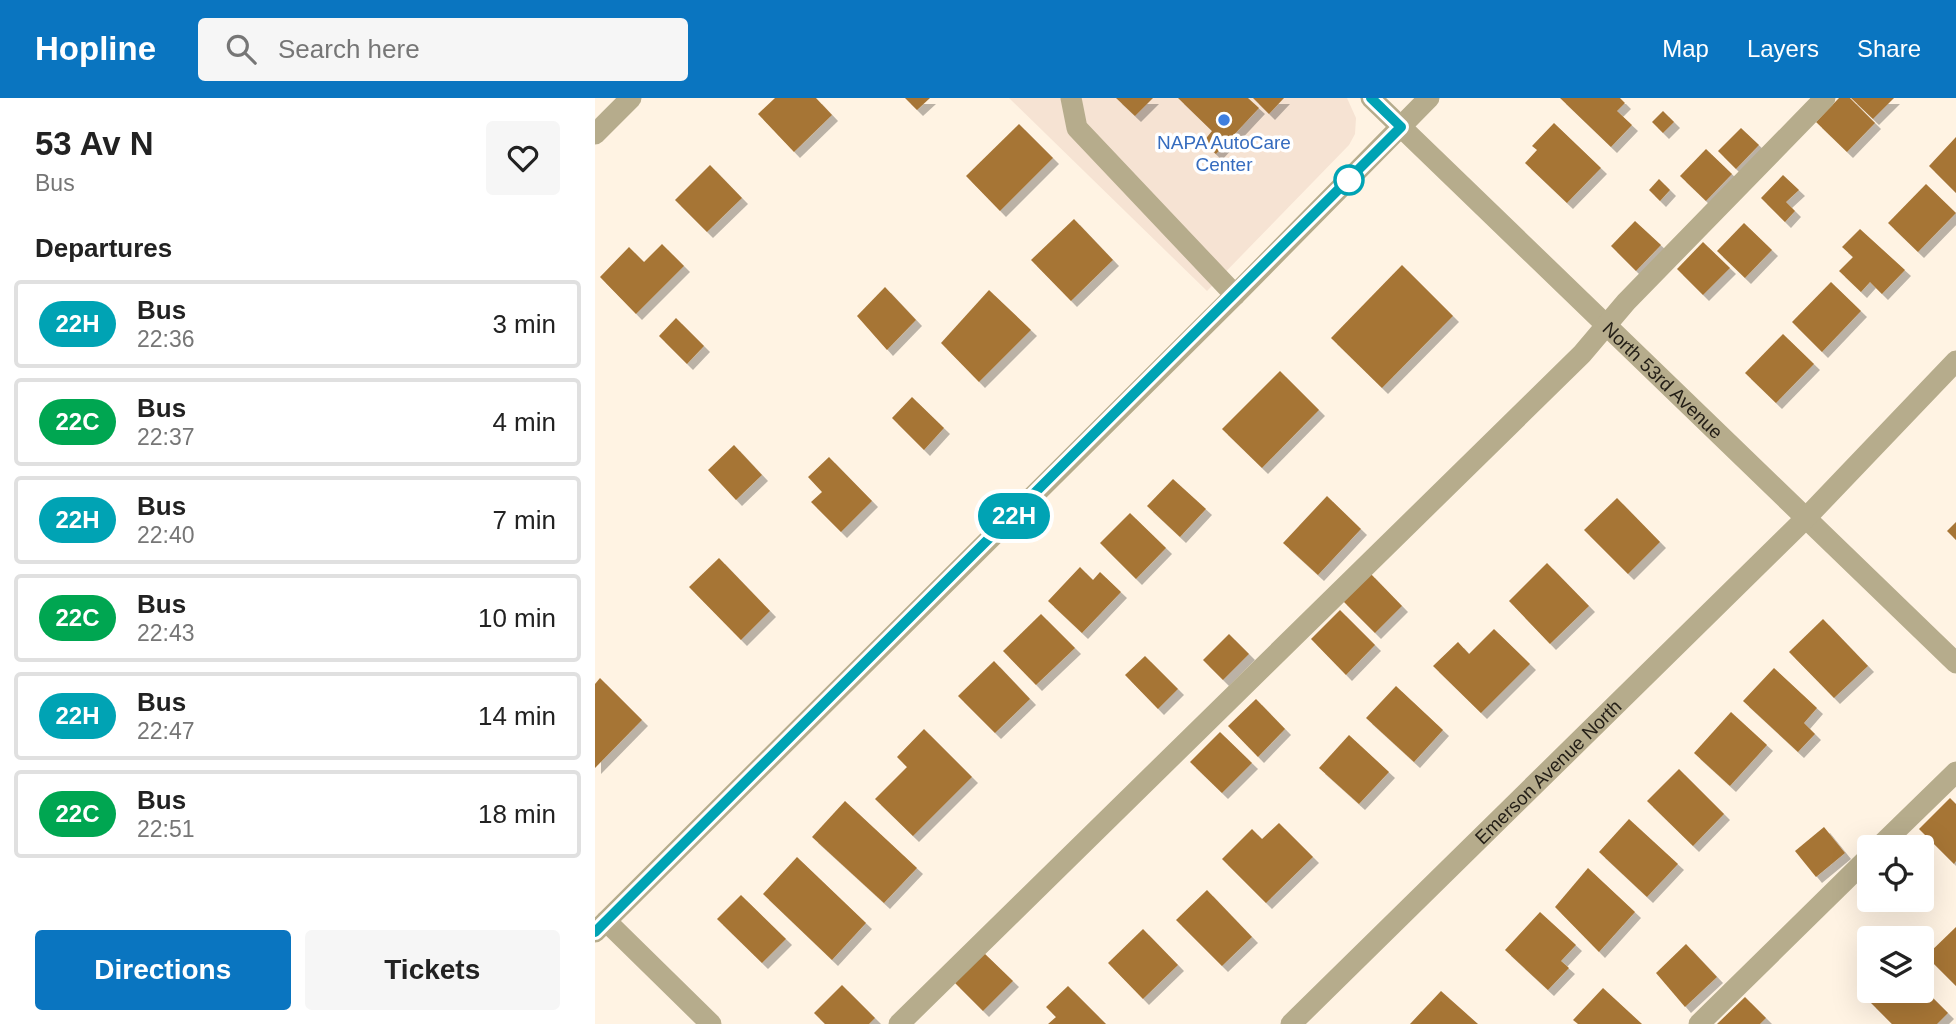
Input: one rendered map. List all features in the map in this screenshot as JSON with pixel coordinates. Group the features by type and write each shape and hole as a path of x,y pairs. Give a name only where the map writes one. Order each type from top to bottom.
{"street":[{"path":"595,134 631,98"},
{"path":"1071,98 1077,128 1235,295"},
{"name":"North 53rd Avenue","path":"1371,98 1956,663"},
{"path":"711,1024 601,927 1429,98"},
{"path":"899,1024 1582,354 1605,326 1825,98"},
{"name":"Emerson Avenue North","path":"1291,1024 1805,519 1956,360"},
{"path":"1891,835 1956,772"},
{"path":"1699,1024 1857,869"}],"shaded area":[{"path":"1009,98 1347,98 1356,118 1355,134 1349,145 1207,291"}],"building":[{"path":"775,98 816,98 832,115 794,152 758,114"},
{"path":"905,98 930,98 917,110"},
{"name":"NAPA AutoCare Center","path":"1116,98 1153,98 1135,116"},
{"name":"NAPA AutoCare Center","path":"1178,98 1248,98 1259,108 1216,154 1203,142 1212,131"},
{"path":"1253,98 1284,98 1269,114"},
{"path":"1560,98 1620,98 1625,103 1617,111 1632,125 1611,147"},
{"path":"1839,98 1850,98 1875,123 1847,152 1816,122"},
{"path":"1851,98 1894,98 1873,119"},
{"path":"1663,111 1674,122 1663,133 1652,122"},
{"path":"1554,123 1601,168 1567,203 1525,163 1537,150 1532,146"},
{"path":"1019,124 1053,158 1000,211 966,176"},
{"path":"1741,128 1759,145 1736,169 1718,151"},
{"path":"1956,137 1956,193 1929,166"},
{"path":"1706,149 1732,174 1706,201 1680,176"},
{"path":"710,165 742,198 707,232 675,200"},
{"path":"1783,175 1799,190 1786,202 1795,211 1785,222 1761,198"},
{"path":"1659,179 1670,190 1660,201 1649,190"},
{"path":"1926,184 1956,213 1918,252 1888,223"},
{"path":"1074,219 1113,260 1071,301 1031,260"},
{"path":"1635,221 1661,245 1636,271 1611,246"},
{"path":"1744,223 1772,250 1745,278 1717,251"},
{"path":"1860,229 1905,270 1882,294 1870,282 1861,292 1839,271 1853,257 1842,247"},
{"path":"1703,242 1730,268 1703,295 1677,269"},
{"path":"662,244 684,266 636,314 600,277 629,247 644,262"},
{"path":"1402,265 1453,316 1382,388 1331,338"},
{"path":"1831,282 1861,311 1822,352 1792,322"},
{"path":"885,287 916,320 887,350 857,316"},
{"path":"989,290 1031,330 979,382 941,343"},
{"path":"676,318 704,346 687,364 659,336"},
{"path":"1783,334 1814,364 1776,403 1745,373"},
{"path":"1280,371 1319,410 1262,468 1222,429"},
{"path":"912,397 944,428 924,450 892,418"},
{"path":"734,445 762,475 736,500 708,470"},
{"path":"829,457 872,501 841,532 811,502 822,492 808,477"},
{"path":"1173,479 1206,509 1180,537 1147,506"},
{"path":"1327,496 1361,529 1318,575 1283,543"},
{"path":"1617,498 1660,542 1628,574 1584,530"},
{"path":"1130,513 1166,548 1136,579 1100,543"},
{"path":"1956,522 1956,540 1947,531"},
{"path":"719,558 770,611 741,640 689,587"},
{"path":"1547,563 1589,606 1550,644 1509,601"},
{"path":"1080,567 1093,580 1100,572 1121,592 1082,633 1048,601"},
{"path":"1369,572 1402,606 1375,633 1341,599"},
{"path":"1340,610 1375,645 1346,675 1311,639"},
{"path":"1041,614 1075,648 1036,685 1003,651"},
{"path":"1823,619 1868,666 1834,698 1789,652"},
{"path":"1494,629 1530,664 1481,713 1433,666 1458,642 1469,654"},
{"path":"1229,634 1249,654 1223,680 1203,660"},
{"path":"1145,656 1178,689 1158,709 1125,675"},
{"path":"994,661 1030,699 995,733 958,696"},
{"path":"1774,668 1817,708 1804,723 1815,734 1798,752 1743,701"},
{"path":"600,678 642,720 595,768 595,684"},
{"path":"1396,686 1443,730 1414,762 1366,718"},
{"path":"1256,699 1285,729 1258,757 1228,726"},
{"path":"1731,712 1767,745 1730,786 1694,753"},
{"path":"924,729 972,777 913,836 875,799 907,767 897,757"},
{"path":"1220,732 1252,763 1222,793 1190,762"},
{"path":"1349,735 1389,772 1359,804 1319,768"},
{"path":"1679,769 1724,814 1693,846 1647,801"},
{"path":"1950,798 1956,804 1954,864 1934,844 1934,835 1925,835 1919,829"},
{"path":"845,801 917,868 884,903 812,837"},
{"path":"1629,819 1678,864 1647,897 1599,852"},
{"path":"1279,823 1313,857 1266,903 1222,859 1252,829 1262,839"},
{"path":"1824,827 1845,853 1816,877 1795,851"},
{"path":"797,857 866,923 832,960 763,894"},
{"path":"1588,868 1635,912 1599,952 1555,907"},
{"path":"1207,890 1252,937 1222,966 1176,920"},
{"path":"741,895 786,939 762,963 717,919"},
{"path":"1540,912 1576,945 1561,961 1569,968 1548,990 1505,950"},
{"path":"1956,927 1956,986 1934,964 1934,948"},
{"path":"1143,929 1178,965 1143,999 1108,963"},
{"path":"1686,944 1717,977 1685,1007 1656,973"},
{"path":"983,952 1013,981 983,1011 954,982"},
{"path":"842,985 875,1018 869,1024 825,1024 814,1013"},
{"path":"1068,986 1106,1024 1048,1024 1056,1017 1046,1007"},
{"path":"1603,988 1642,1024 1578,1024 1573,1020"},
{"path":"1441,991 1478,1024 1410,1024"},
{"path":"1745,997 1766,1018 1760,1024 1717,1024"},
{"path":"1934,999 1948,1013 1937,1024 1892,1024 1871,1003 1934,1003"}],"bus line":[{"name":"22H","path":"595,932 1401,127 1371,98"}],"place":[{"name":"NAPA AutoCare Center","path":"1224,120"}]}
